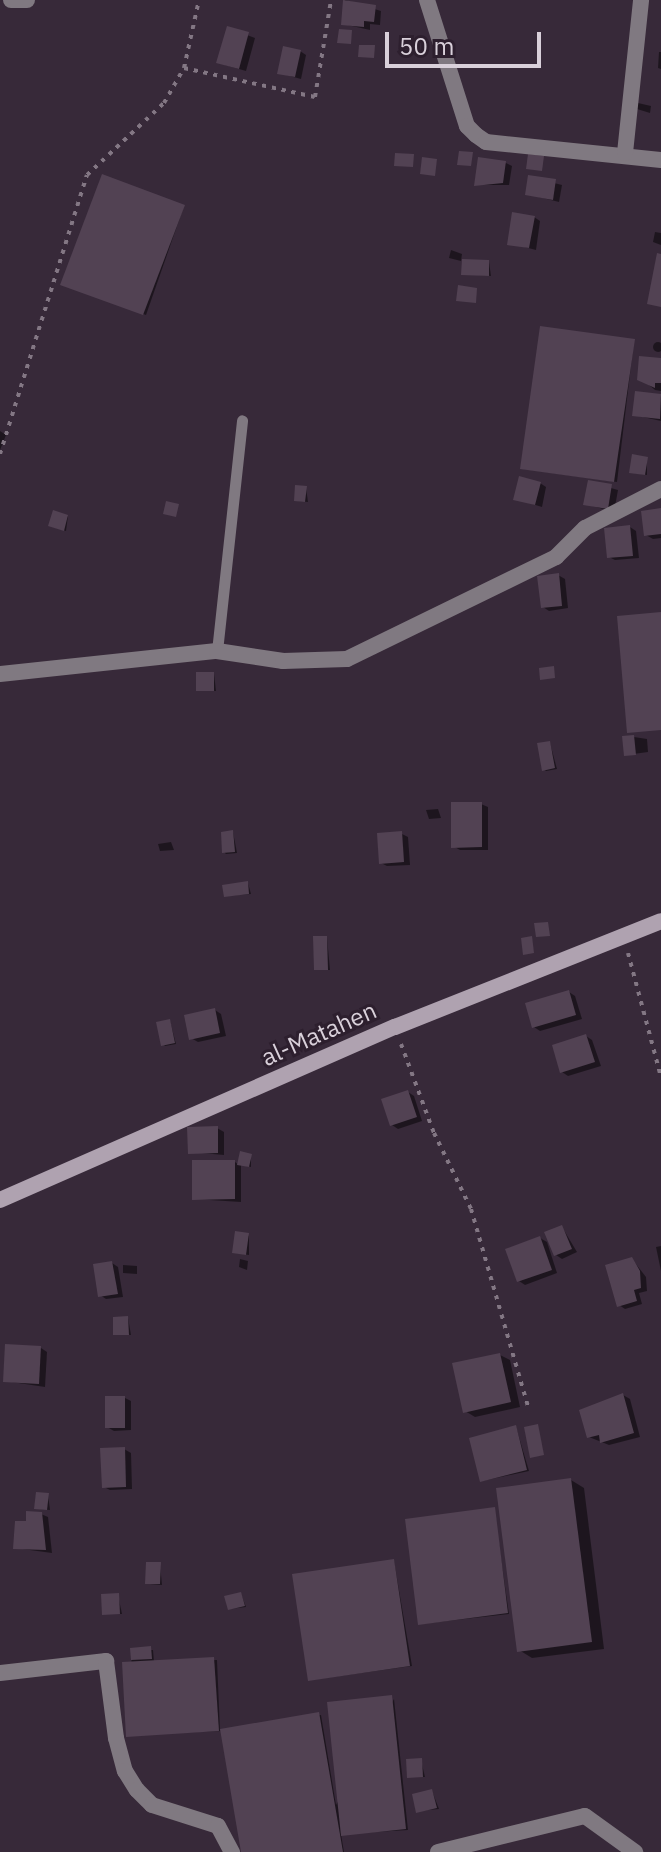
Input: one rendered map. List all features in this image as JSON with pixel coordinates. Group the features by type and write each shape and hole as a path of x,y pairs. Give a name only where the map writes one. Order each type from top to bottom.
{"main road":[{"name":"al-Matahen","path":"0,1200 395,1027 625,939 661,921"}],"street":[{"path":"11,0 27,0"},
{"path":"427,0 467,126 486,142 625,153 661,160"},
{"path":"625,153 641,0"},
{"path":"0,674 217,651 283,661 347,659 556,557 585,528 661,489"},
{"path":"0,1673 106,1661 116,1738 125,1771 137,1790 152,1805 218,1826 232,1852"},
{"path":"438,1852 585,1816 635,1852"}],"lane":[{"path":"217,651 242,420"}],"path":[{"path":"0,454 87,175 164,103 184,68 199,0"},
{"path":"184,68 315,97 331,0"},
{"path":"625,939 661,1077"},
{"path":"395,1027 434,1133 471,1209 529,1410"}],"building":[{"path":"343,0 376,5 374,22 364,21 364,27 341,25"},
{"path":"227,26 249,32 239,69 216,63"},
{"path":"339,29 352,30 351,44 337,43"},
{"path":"359,45 375,45 374,58 358,57"},
{"path":"283,46 301,50 295,77 277,74"},
{"path":"459,151 473,152 471,166 457,165"},
{"path":"395,153 414,154 413,167 394,166"},
{"path":"528,154 544,156 542,171 526,169"},
{"path":"422,157 437,159 435,176 420,174"},
{"path":"478,157 506,161 503,183 474,186"},
{"path":"102,174 185,205 143,315 60,285"},
{"path":"528,175 556,179 553,200 525,195"},
{"path":"512,212 535,216 529,248 507,245"},
{"path":"657,253 661,254 661,307 647,304"},
{"path":"462,259 489,260 489,276 461,275"},
{"path":"458,285 477,288 476,303 456,301"},
{"path":"540,326 635,339 614,482 520,469"},
{"path":"639,356 661,358 661,383 655,383 655,388 637,380"},
{"path":"635,391 661,394 660,419 632,416"},
{"path":"632,454 648,457 645,475 629,473"},
{"path":"519,476 541,482 535,505 513,500"},
{"path":"588,480 612,484 608,509 583,505"},
{"path":"295,485 307,486 305,502 294,501"},
{"path":"166,501 179,504 176,517 163,514"},
{"path":"661,508 661,534 644,536 641,511"},
{"path":"53,510 68,515 64,531 48,526"},
{"path":"630,525 633,556 607,558 604,528"},
{"path":"559,573 562,606 541,608 537,576"},
{"path":"661,612 661,730 627,733 617,616"},
{"path":"554,666 555,678 540,680 539,668"},
{"path":"196,672 214,672 214,691 196,691"},
{"path":"634,735 636,755 624,756 622,736"},
{"path":"550,741 555,768 542,771 537,743"},
{"path":"451,802 482,802 482,847 451,848"},
{"path":"233,830 235,852 222,853 221,832"},
{"path":"402,831 404,862 379,864 377,833"},
{"path":"248,881 249,894 224,897 222,885"},
{"path":"548,922 550,936 536,937 534,923"},
{"path":"313,936 327,936 328,970 314,970"},
{"path":"532,936 534,953 523,955 521,938"},
{"path":"569,990 576,1015 532,1028 525,1003"},
{"path":"215,1008 220,1033 189,1040 184,1015"},
{"path":"170,1019 175,1043 161,1046 156,1022"},
{"path":"586,1034 595,1062 560,1073 552,1045"},
{"path":"408,1090 417,1117 390,1126 381,1099"},
{"path":"218,1126 218,1153 188,1154 187,1127"},
{"path":"240,1151 252,1154 249,1167 237,1165"},
{"path":"192,1160 235,1160 235,1199 192,1200"},
{"path":"562,1225 572,1249 554,1256 544,1232"},
{"path":"235,1231 249,1233 246,1255 232,1253"},
{"path":"540,1236 552,1270 517,1282 505,1249"},
{"path":"632,1257 640,1271 641,1288 634,1290 637,1301 617,1307 605,1265"},
{"path":"112,1261 118,1294 98,1297 93,1264"},
{"path":"128,1316 129,1335 113,1335 113,1317"},
{"path":"5,1344 41,1346 39,1384 3,1382"},
{"path":"500,1353 511,1402 463,1413 452,1363"},
{"path":"623,1393 634,1433 600,1443 599,1435 587,1438 579,1410"},
{"path":"105,1396 125,1396 125,1428 105,1428"},
{"path":"538,1424 544,1455 530,1458 524,1427"},
{"path":"516,1425 527,1470 480,1482 469,1438"},
{"path":"125,1447 126,1487 102,1488 100,1448"},
{"path":"571,1478 592,1642 517,1652 496,1488"},
{"path":"36,1492 49,1493 47,1510 34,1509"},
{"path":"495,1507 508,1613 418,1625 405,1519"},
{"path":"26,1511 42,1512 46,1550 13,1549 15,1521 26,1521"},
{"path":"394,1559 410,1666 308,1681 292,1574"},
{"path":"146,1562 161,1562 160,1584 145,1584"},
{"path":"241,1592 245,1606 228,1610 224,1596"},
{"path":"119,1593 120,1614 102,1615 101,1594"},
{"path":"151,1646 152,1659 131,1660 130,1648"},
{"path":"214,1657 219,1731 126,1737 122,1662"},
{"path":"392,1695 406,1829 341,1836 327,1702"},
{"path":"319,1712 343,1852 241,1852 220,1729"},
{"path":"422,1758 423,1777 407,1778 406,1759"},
{"path":"432,1789 437,1808 416,1813 412,1794"}]}
